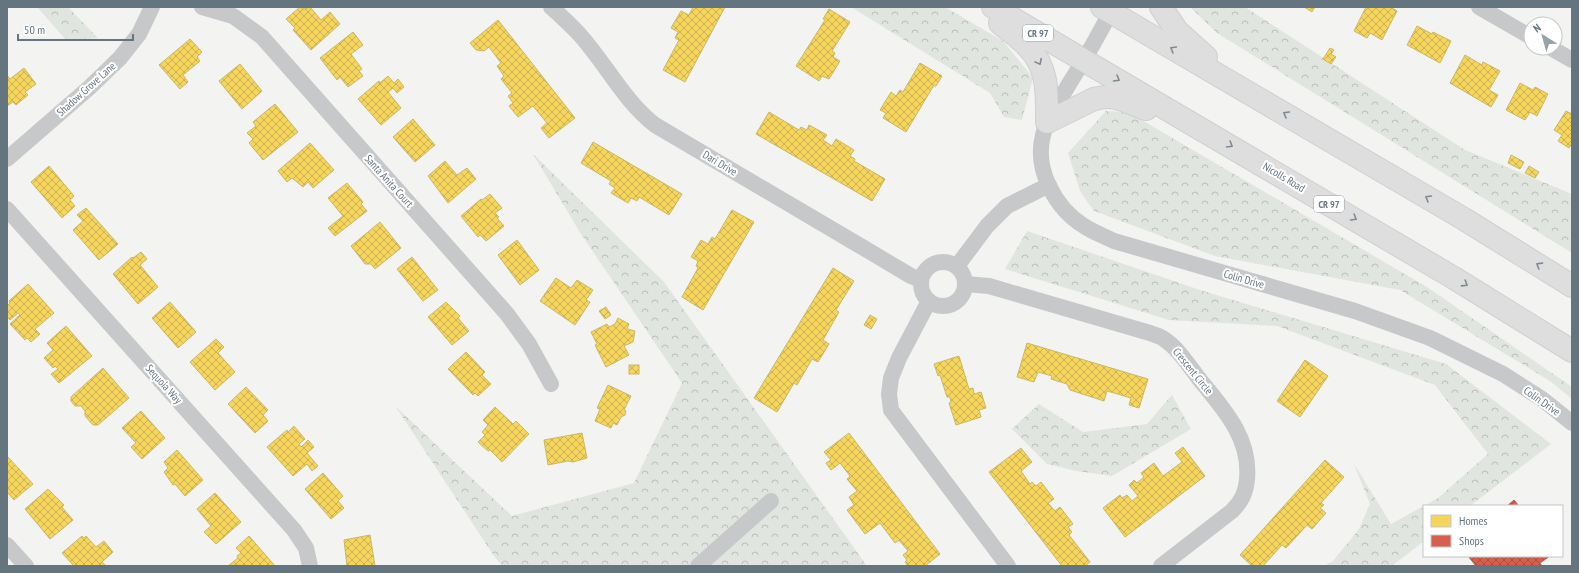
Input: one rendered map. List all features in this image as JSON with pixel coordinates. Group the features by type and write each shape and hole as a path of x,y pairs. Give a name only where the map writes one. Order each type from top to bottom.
{"highway":[{"path":"980,7 1028,46 1039,62 1046,84 1048,122 1094,100 1118,97 1138,106 1196,125"},
{"name":"Nicolls Road","path":"993,7 1454,278 1572,351"},
{"path":"1161,7 1170,22 1185,39 1248,93"},
{"path":"1108,9 1248,93 1464,219 1572,286"}],"street":[{"name":"Shadow Grove Lane","path":"7,159 90,87 120,58 139,34 152,7"},
{"name":"Santa Anita Court","path":"202,7 233,16 262,37 506,314 529,344 551,384"},
{"name":"Dari Drive","path":"551,7 580,35 630,101 655,125 911,276 922,280"},
{"path":"1479,7 1523,32"},
{"name":"Colin Drive","path":"1108,9 1084,60 1048,122 1041,146 1042,160 1049,185 1056,198 1072,217 1084,226 1114,241 1355,311 1430,338 1503,374 1542,400 1572,423"},
{"path":"1563,55 1572,60"},
{"path":"957,266 987,226 1007,206 1049,185"},
{"name":"Sequoia Way","path":"7,209 294,530 306,548 310,566"},
{"path":"946,262 957,266 963,274 965,284 963,294 952,304 942,306 929,301 922,290 922,280 926,270 935,263 946,262"},
{"name":"Crescent Circle","path":"965,284 989,286 1164,338 1224,409 1244,445 1248,468 1246,492 1239,504 1232,511 1161,566"},
{"path":"929,301 899,358 891,378 889,394 891,410 1008,566"},
{"path":"698,566 771,501"},
{"path":"7,545 26,566"}],"green space":[{"path":"37,7 68,7 98,38 67,41"},
{"path":"851,7 945,7 1003,41 1033,78 1022,120 1004,117 990,93"},
{"path":"1190,7 1245,7 1465,150 1572,194 1572,253 1217,33"},
{"path":"1106,111 1128,112 1427,287 1572,387 1572,399 1550,381 1400,290 1215,256 1094,211 1080,191 1068,153"},
{"path":"533,154 664,282 867,566 502,566 396,407 512,516 634,483 682,383 581,234"},
{"path":"1027,231 1200,290 1446,364 1551,444 1471,505 1425,505 1438,498 1488,454 1435,385 1277,326 1169,320 1005,269"},
{"path":"1172,395 1191,429 1112,476 1076,471 1047,464 1012,429 1039,404 1083,432 1147,424"},
{"path":"1354,464 1391,524 1423,506 1423,542 1392,566 1324,566 1333,561 1359,529 1370,504"}],"building: Homes":[{"path":"300,7 304,9 310,7 321,20 330,12 340,24 311,50 293,30 295,28 286,19"},
{"path":"693,7 725,7 685,82 663,70 679,40 675,38 678,32 671,28 681,11 689,15"},
{"path":"1304,7 1315,7 1312,12"},
{"path":"1366,7 1390,7 1397,11 1382,40 1370,33 1367,38 1354,31"},
{"path":"829,9 850,22 832,51 835,53 833,57 840,61 829,79 822,76 819,81 796,66 825,20 823,19"},
{"path":"498,20 575,118 549,138 541,128 547,123 533,106 518,117 509,106 513,103 508,96 512,93 501,79 504,76 497,66 501,63 489,47 484,51 476,50 470,43"},
{"path":"1417,26 1432,34 1433,32 1451,41 1440,63 1407,45"},
{"path":"353,32 363,45 351,54 362,69 359,71 363,76 348,87 340,77 337,80 320,58"},
{"path":"190,39 202,52 197,57 200,61 183,75 188,82 180,89 159,65"},
{"path":"1330,48 1334,50 1331,54 1336,57 1331,64 1323,59"},
{"path":"1465,55 1482,65 1483,62 1500,71 1489,90 1498,95 1491,107 1450,83"},
{"path":"920,63 942,76 936,86 934,85 906,132 883,118 886,113 880,110 891,92 896,96 900,90 903,92"},
{"path":"240,64 262,91 242,109 219,81"},
{"path":"24,68 36,84 25,92 28,95 16,105 13,102 7,106 7,75 10,79"},
{"path":"388,76 394,83 398,79 404,87 397,93 393,88 388,92 401,108 381,125 358,99 379,81 380,83"},
{"path":"1520,83 1533,90 1535,87 1548,94 1537,116 1530,112 1525,120 1506,110"},
{"path":"275,104 298,132 263,160 249,143 253,139 247,133 256,126 253,122"},
{"path":"1566,111 1572,114 1572,143 1569,148 1558,141 1562,135 1554,130"},
{"path":"769,112 799,130 801,127 807,130 809,125 827,135 823,140 832,146 836,139 854,150 850,156 855,159 854,161 885,179 872,201 756,134"},
{"path":"413,119 435,145 415,162 393,137"},
{"path":"593,142 682,194 669,215 639,197 637,201 631,198 628,203 611,193 615,188 609,184 611,181 581,163"},
{"path":"310,143 334,170 313,188 308,182 303,187 292,178 287,182 278,171"},
{"path":"1511,155 1524,162 1520,169 1508,163"},
{"path":"445,161 457,175 467,168 476,179 448,203 428,176"},
{"path":"49,166 74,196 70,200 75,206 62,218 31,182"},
{"path":"1529,166 1539,172 1535,178 1525,173"},
{"path":"347,183 363,202 361,204 367,211 335,236 328,228 343,216 328,198"},
{"path":"490,194 502,208 495,213 499,217 497,218 504,226 486,241 480,235 478,237 461,216 481,199 482,200"},
{"path":"86,208 118,244 99,260 73,230 83,221 77,215"},
{"path":"732,210 754,222 703,310 682,297 698,268 696,266 698,261 691,257 701,240 708,244 712,237 715,239"},
{"path":"380,222 401,248 375,269 371,264 365,264 351,246"},
{"path":"517,240 539,270 520,285 498,255"},
{"path":"141,252 147,259 140,265 158,287 138,304 113,274 132,257 133,258"},
{"path":"412,257 438,290 423,301 397,269"},
{"path":"833,268 854,281 836,310 839,312 823,340 829,344 818,362 812,359 797,385 794,383 777,412 754,398"},
{"path":"556,278 571,288 577,280 593,290 586,300 590,302 575,325 540,301"},
{"path":"28,284 54,313 35,329 40,334 31,342 27,338 25,340 10,324 20,315 18,313 10,320 7,317 7,306 10,303 9,301"},
{"path":"170,302 196,332 178,348 152,318"},
{"path":"446,302 460,316 458,318 469,331 452,345 428,317"},
{"path":"606,307 611,315 605,319 599,311"},
{"path":"870,315 877,319 871,329 864,325"},
{"path":"618,318 629,324 627,329 635,331 633,342 624,346 629,355 606,367 595,345 597,344 591,332 607,324 609,327 615,324"},
{"path":"66,326 92,356 59,383 51,374 58,369 55,366 53,368 44,358 53,350 47,343"},
{"path":"216,339 224,347 218,353 235,372 215,390 190,362"},
{"path":"1027,343 1148,379 1139,408 1129,405 1131,398 1107,391 1104,401 1070,390 1067,384 1051,379 1052,376 1038,372 1034,382 1017,377"},
{"path":"466,352 485,372 482,375 491,384 478,396 475,393 473,395 448,369"},
{"path":"959,356 969,389 973,388 974,394 981,392 986,408 979,410 981,417 956,425 949,403 951,402 950,397 947,397 940,375 938,376 934,364"},
{"path":"1305,360 1328,376 1300,417 1277,401"},
{"path":"629,365 639,365 639,374 629,374"},
{"path":"103,368 129,398 98,425 93,425 85,416 85,411 81,406 75,406 71,401 71,397"},
{"path":"608,385 631,396 624,410 626,411 625,415 621,417 617,425 613,423 611,428 595,421 600,409 597,408"},
{"path":"246,387 268,410 263,415 268,421 255,433 228,404"},
{"path":"495,407 513,424 516,421 529,434 502,462 490,450 488,451 478,442 485,435 482,432 488,425 483,420"},
{"path":"141,411 165,438 142,459 131,447 136,443 122,428"},
{"path":"294,426 305,439 299,444 301,447 308,440 314,447 307,453 318,466 312,471 307,464 293,476 267,447"},
{"path":"582,433 587,458 573,462 568,461 548,465 544,440"},
{"path":"849,433 940,554 925,566 908,566 905,562 907,560 903,555 908,551 899,540 895,543 880,523 865,534 847,510 854,505 849,497 857,491 847,479 850,476 840,463 831,470 826,463 831,460 824,452"},
{"path":"1183,447 1205,476 1125,537 1103,508 1120,495 1122,498 1127,495 1132,501 1138,496 1129,485 1134,480 1137,483 1144,477 1141,473 1154,463 1163,476 1182,462 1175,453"},
{"path":"1021,448 1032,462 1021,471 1030,484 1032,482 1036,486 1041,482 1054,499 1048,503 1055,511 1060,507 1073,524 1068,527 1072,532 1069,535 1090,562 1085,566 1062,566 989,472"},
{"path":"177,450 203,480 185,496 175,484 173,485 164,472 168,468 164,462"},
{"path":"7,456 33,484 14,500 7,492"},
{"path":"1325,460 1344,477 1321,503 1324,505 1320,508 1326,513 1312,529 1307,525 1286,548 1282,545 1263,566 1252,566 1240,555"},
{"path":"323,473 343,496 338,501 344,508 331,519 305,489"},
{"path":"48,489 64,505 62,507 73,520 50,539 25,509"},
{"path":"215,493 241,522 216,544 204,532 211,526 197,509"},
{"path":"370,535 375,566 347,566 344,540"},
{"path":"82,536 84,538 86,536 96,547 104,541 113,552 102,562 106,566 74,566 62,553"},
{"path":"249,536 275,566 229,565 238,558 237,556 241,553 236,548"}],"building: Shops":[{"path":"1514,500 1518,505 1508,505"},
{"path":"1469,557 1549,557 1540,563 1542,566 1476,566"}]}
